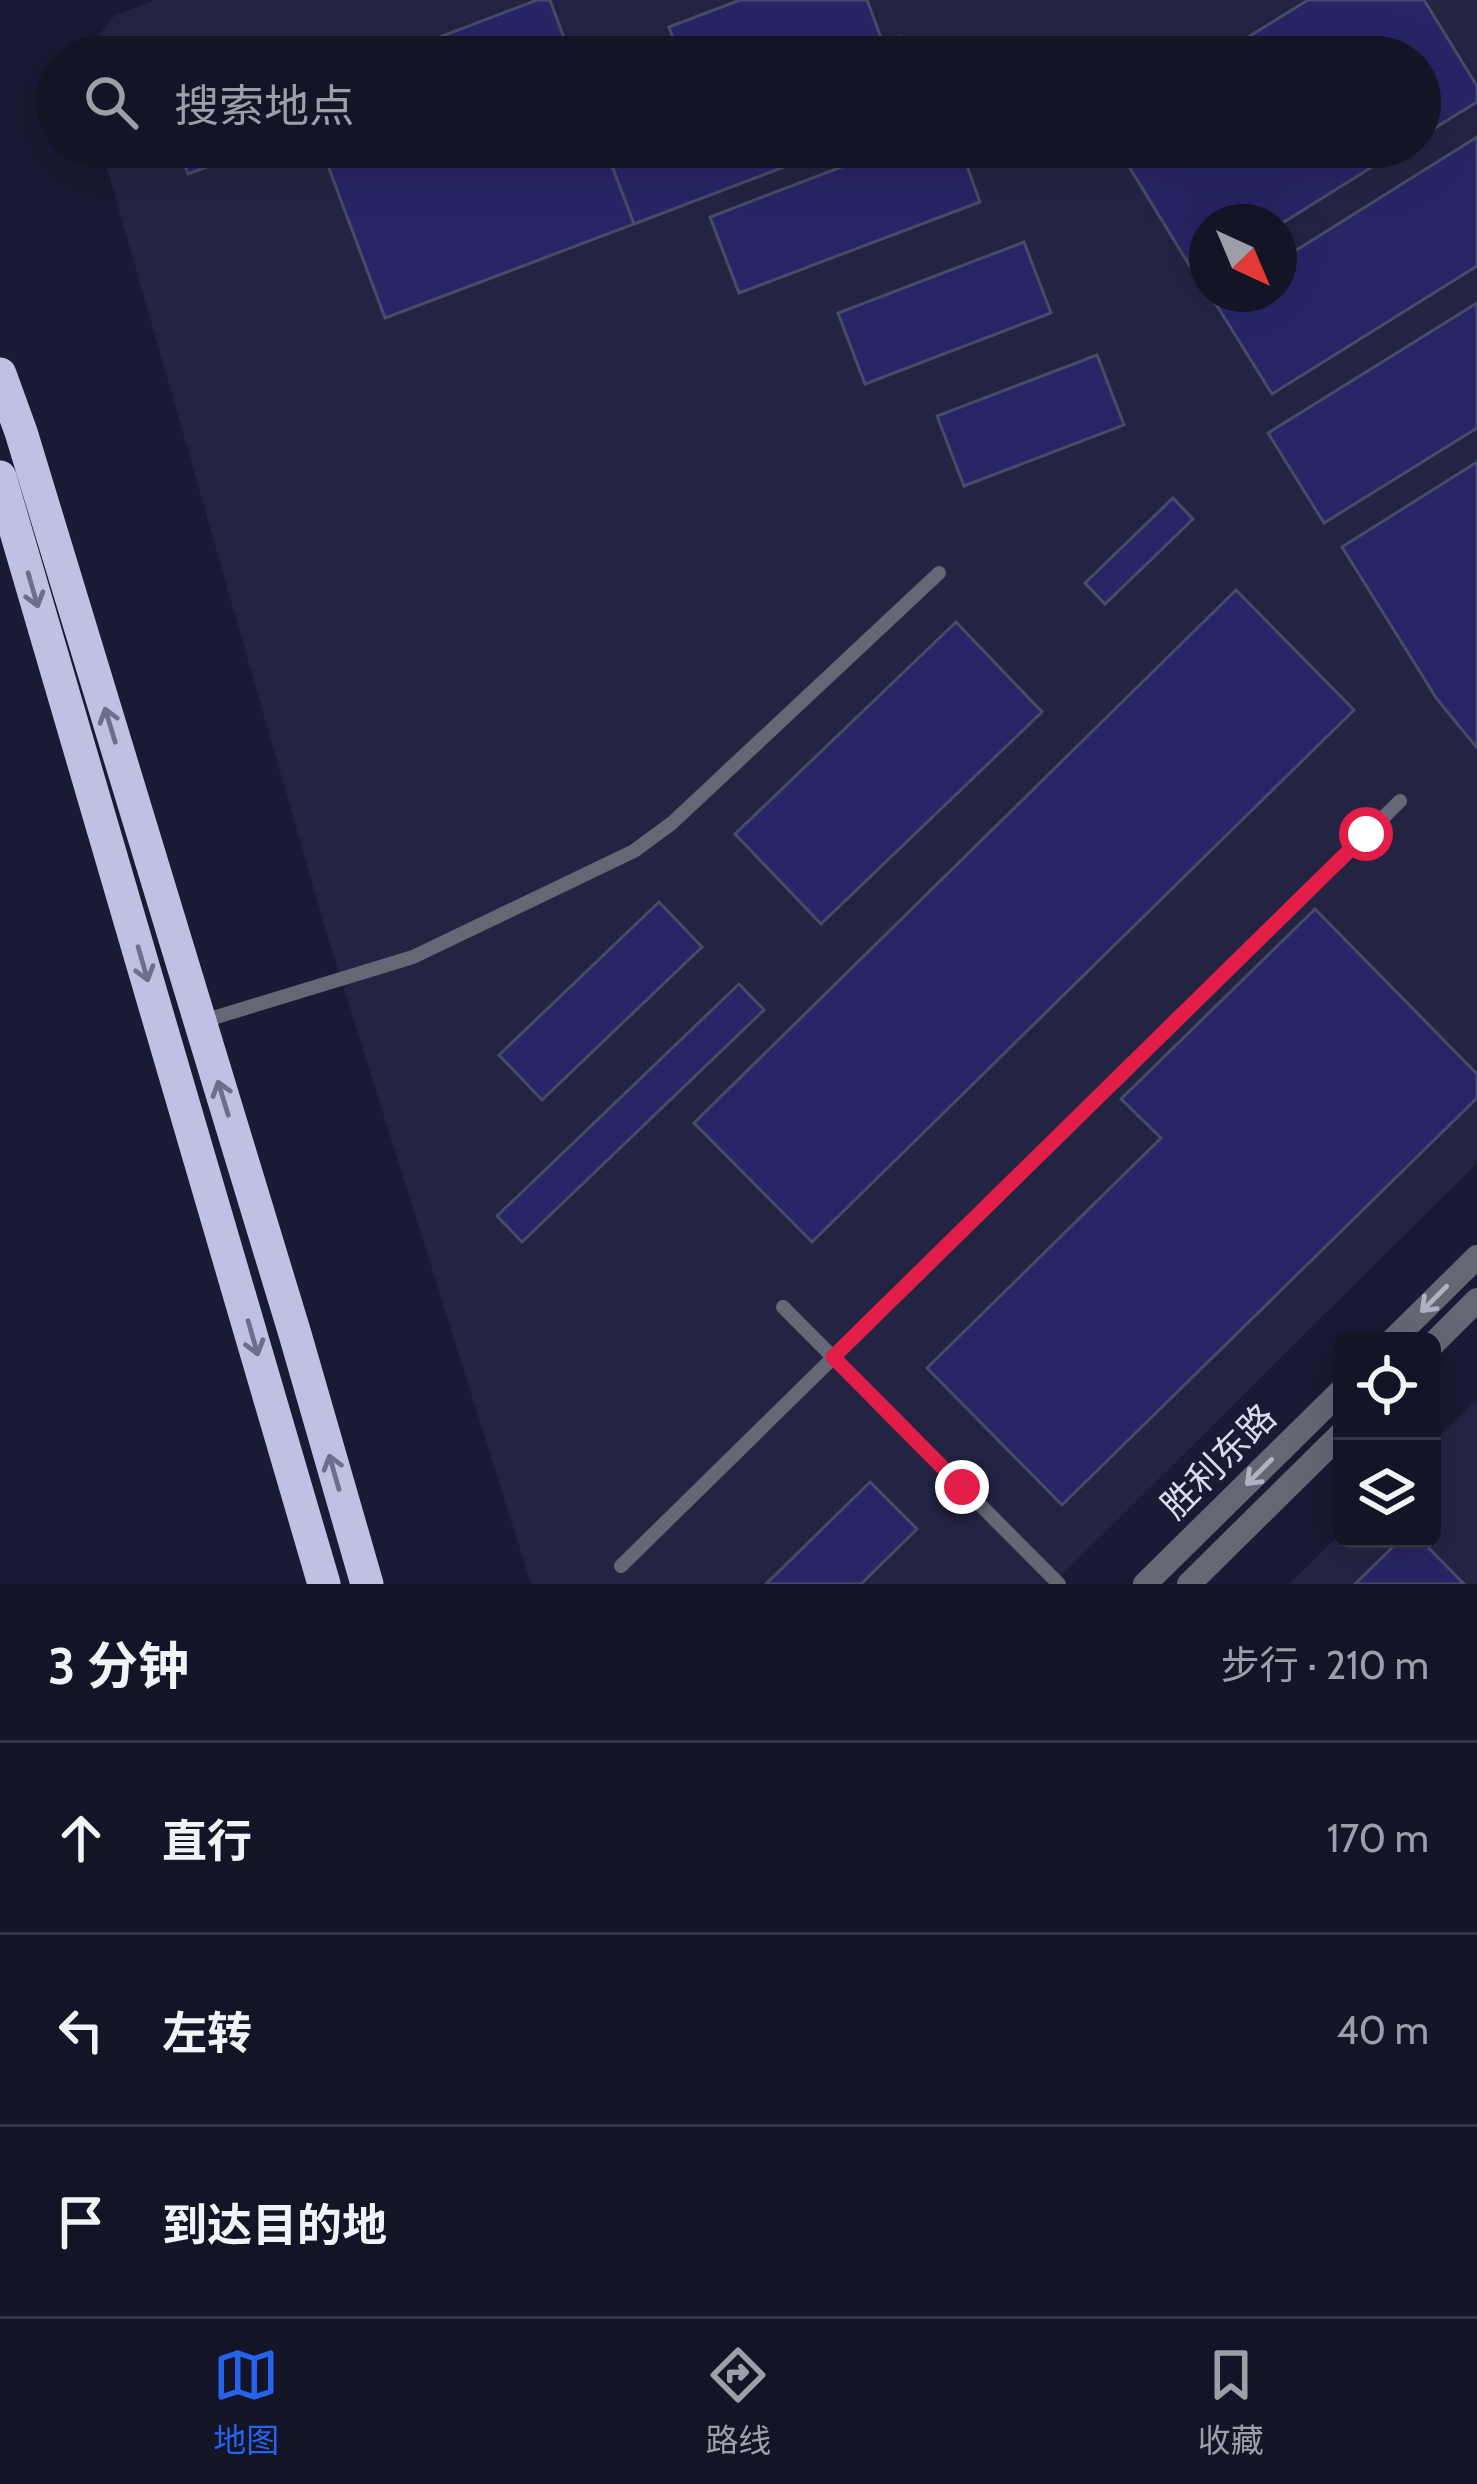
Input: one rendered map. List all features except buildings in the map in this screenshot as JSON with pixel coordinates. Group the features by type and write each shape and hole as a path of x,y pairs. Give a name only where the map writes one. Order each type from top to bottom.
{"highway":[{"path":"0,374 295,1334 367,1584"},
{"path":"0,477 324,1584"}],"street":[{"path":"1401,1332 1477,1257"},
{"path":"1441,1336 1477,1300"},
{"name":"胜利东路","path":"1145,1584 1333,1399"},
{"name":"胜利东路","path":"1189,1584 1335,1440"}],"lane":[{"path":"200,1022 413,957 634,851 672,823 938,573"},
{"path":"621,1566 1400,801"},
{"path":"783,1307 1059,1584"}],"shaded area":[{"path":"156,0 1477,0 1477,1163 1053,1584 531,1584 324,925 107,168 1441,168 1441,36 97,36 115,15"},
{"path":"1477,1399 1477,1584 1289,1584 1333,1541 1333,1548 1441,1548 1441,1434"}],"route":[{"path":"962,1487 833,1357 1366,834"}]}
